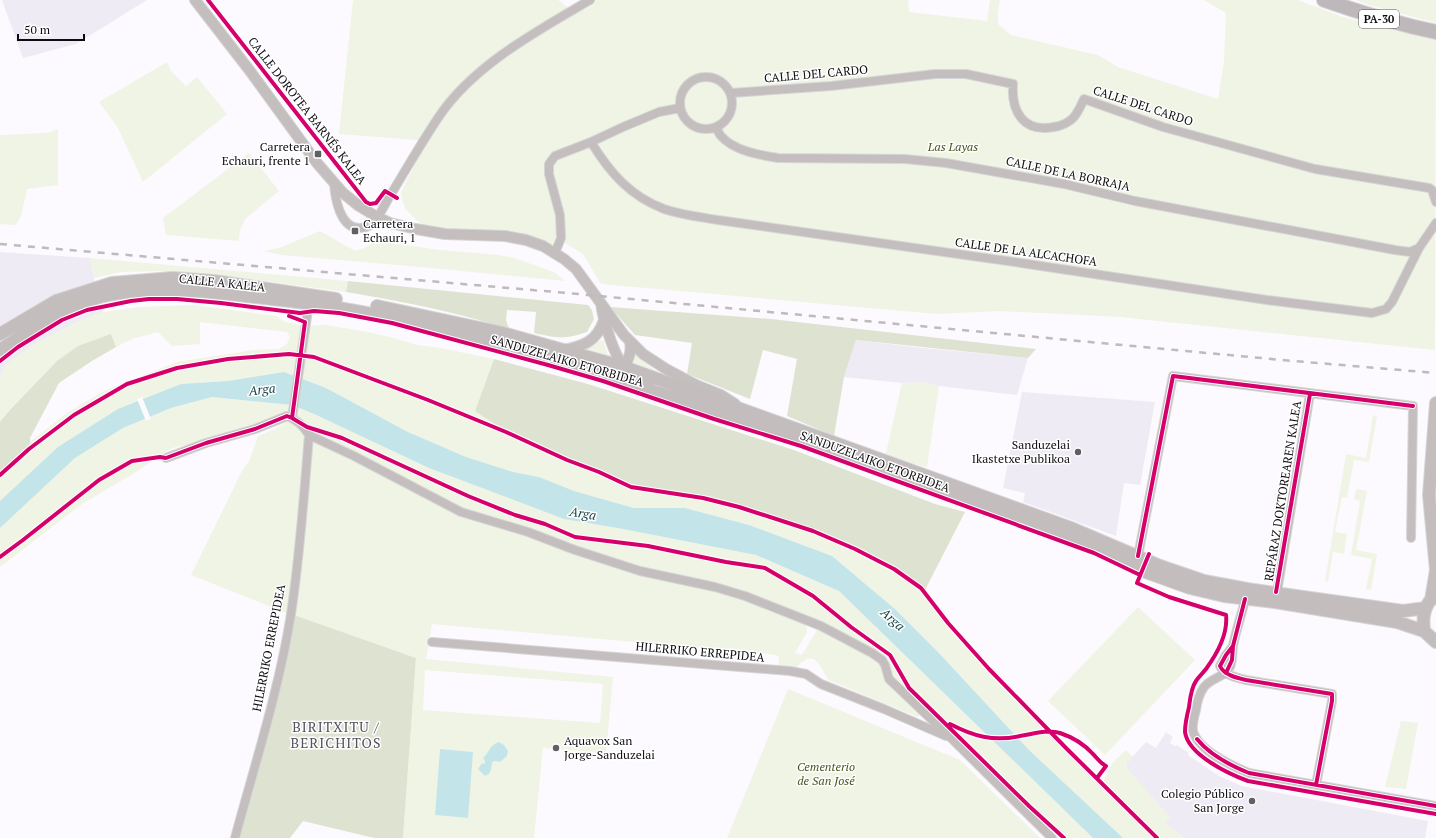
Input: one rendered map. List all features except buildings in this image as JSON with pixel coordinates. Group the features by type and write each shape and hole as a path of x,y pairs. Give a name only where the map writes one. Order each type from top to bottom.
{"highway":[{"name":"PA-30","path":"1324,0 1401,25 1436,32"}],"main road":[{"name":"CALLE A KALEA","path":"0,334 56,301 112,283 172,278 214,280 310,299"},
{"name":"CALLE A KALEA","path":"0,350 58,312 91,300 118,293 160,289 310,299"},
{"name":"SANDUZELAIKO ETORBIDEA","path":"310,299 384,315 514,349 626,382 740,413 788,435 1068,537 1104,552 1140,570 1190,588 1219,595 1246,594 1403,611 1431,602"},
{"name":"SANDUZELAIKO ETORBIDEA","path":"310,299 404,311 455,322 499,332 624,367 740,413 1063,525 1160,566 1246,594"},
{"path":"1436,403 1429,495 1436,570 1431,602 1423,621 1424,631 1436,642"},
{"name":"SANDUZELAIKO ETORBIDEA","path":"1276,597 1397,622 1424,631"}],"street":[{"name":"CALLE DOROTEA BARNÉS KALEA","path":"196,0 317,162 334,183 359,206 377,217 404,226 435,232 526,240 543,246 564,258 576,269 627,338 654,362 696,385 721,395 740,413"},
{"path":"334,183 334,195 346,222 352,226 360,228 371,225 442,111 460,90 479,72 506,52 590,0"},
{"name":"CALLE DEL CARDO","path":"731,93 831,86 935,74 966,74 1013,84 1012,95 1014,107 1023,120 1033,126 1048,128 1067,123 1074,117 1084,99 1163,128 1315,169 1429,188 1432,190 1436,202"},
{"path":"701,77 716,78 727,87 731,93 733,101 732,110 729,117 724,124 716,128 709,130 693,126 687,122 682,115 680,100 682,92 690,82 701,77"},
{"path":"555,253 561,238 560,216 549,174 549,164 555,156 659,112 680,108"},
{"name":"CALLE DE LA BORRAJA","path":"716,128 721,136 734,146 760,155 778,158 905,159 946,163 1023,176 1099,191 1135,201 1395,250 1410,252 1420,248"},
{"name":"CALLE DE LA ALCACHOFA","path":"591,142 608,169 624,185 646,200 665,209 681,213 718,220 1372,313 1386,309 1392,302 1420,248 1436,223"},
{"path":"166,458 206,443 255,429 293,414 303,337 310,299"},
{"path":"601,304 609,335 619,360 624,367"},
{"path":"594,338 601,328 604,320"},
{"path":"514,349 540,352 610,372 624,367 629,358 631,346 627,338 609,335 594,338 578,347 562,350"},
{"name":"REPÁRAZ DOKTOREAREN KALEA","path":"1138,556 1173,376 1412,406 1411,538"},
{"name":"REPÁRAZ DOKTOREAREN KALEA","path":"1276,597 1310,394"},
{"name":"HILERRIKO ERREPIDEA","path":"293,414 309,435 354,456 461,512 528,532 575,550 640,571 715,587 745,596 821,626 872,654 882,660 886,666 889,679 1052,838"},
{"name":"HILERRIKO ERREPIDEA","path":"235,838 277,684 291,614 303,510 309,435"},
{"path":"1246,594 1233,646 1221,663 1221,668 1226,673 1246,680 1332,694 1332,702 1316,785"},
{"name":"HILERRIKO ERREPIDEA","path":"432,642 790,671 806,674 821,684 884,709 952,739"},
{"path":"1226,673 1210,681 1200,693 1193,727 1197,739 1203,746 1220,759 1235,768 1249,773 1436,806"}],"shaded area":[{"path":"2,0 147,0 76,44 23,58"},
{"path":"0,252 90,258 98,298 111,334 0,426"},
{"path":"856,340 1028,358 1017,395 939,386 921,382 902,383 844,377"},
{"name":"Sanduzelai Ikastetxe Publikoa","path":"1022,392 1155,402 1140,485 1124,483 1116,536 1023,502 1025,493 1003,488"},
{"name":"Colegio Público San Jorge","path":"1166,732 1173,737 1170,743 1175,746 1177,745 1189,753 1188,755 1219,776 1242,786 1428,821 1425,838 1184,838 1165,824 1125,765 1146,742 1156,748"}],"green space":[{"name":"Las Layas","path":"353,0 558,0 572,10 581,5 582,0 908,0 909,12 987,21 990,0 1000,0 998,24 1011,35 1098,55 1118,67 1218,99 1224,61 1226,13 1204,0 1298,0 1343,17 1436,40 1435,350 1120,317 999,311 937,314 601,284 583,254 555,237 555,253 505,236 435,232 416,220 405,208 401,192 426,143 417,140 339,134"},
{"path":"1356,0 1436,0 1436,23 1365,4"},
{"path":"167,62 171,71 186,86 197,77 227,114 143,182 118,128 99,102"},
{"path":"58,129 58,185 27,189 21,216 16,225 0,224 0,135 47,133"},
{"path":"249,153 279,191 245,219 240,230 239,241 166,235 163,218"},
{"path":"320,231 355,251 377,241 440,250 499,255 514,258 554,272 565,281 281,255 264,251 279,248"},
{"path":"90,258 348,281 346,292 228,276 159,271 121,272 94,278"},
{"path":"348,281 588,305 592,310 594,319 587,332 566,337 549,336 534,333 536,312 507,310 506,320 509,329 469,317 387,299 346,292"},
{"path":"194,305 276,316 286,322 305,326 326,325 368,332 417,345 441,348 494,359 475,411 599,472 663,491 739,507 813,531 894,569 924,592 1029,711 1101,786 1113,762 1126,750 1133,757 1125,766 1170,817 1165,824 1184,838 1123,838 1029,750 938,652 895,609 832,556 749,525 685,508 634,508 574,491 539,477 513,472 466,457 408,432 326,388 284,372 228,381 181,384 0,501 0,475 31,441 67,413 104,391 177,362 253,350 279,349 287,344 290,336 287,332 200,322 200,344 172,346 158,332 132,339 116,347 111,334 78,346 10,410 0,422 0,379 5,365 36,343 81,320 103,312 139,307"},
{"path":"610,307 771,319 1036,349 1028,358 856,340 844,377 834,436 787,416 797,359 763,350 750,399 687,374 692,343 635,335"},
{"path":"111,334 116,347 59,383 30,438 28,448 20,458 0,475 0,422 57,361 78,346"},
{"path":"603,340 608,355 584,348"},
{"path":"635,355 660,374 632,363"},
{"path":"494,359 588,384 794,450 935,504 965,512 924,592 894,569 813,531 739,507 620,482 506,432 475,411"},
{"path":"921,382 939,386 927,467 885,457 902,383"},
{"path":"212,397 292,405 429,468 564,519 756,555 839,591 1093,838 1058,838 979,757 891,677 885,659 836,632 751,596 745,600 806,624 807,632 795,653 802,655 817,630 820,630 861,650 878,661 882,666 886,679 920,711 921,715 917,717 829,680 820,666 813,659 803,661 797,667 778,666 779,656 770,654 432,624 426,659 613,677 606,753 543,748 534,838 403,838 416,658 284,612 191,575 243,469 249,462 258,436 286,424 172,448 131,475 82,504 0,567 0,528 75,458 123,428 171,408","holes":["337,450 456,509 464,516","425,670 603,684 600,723 423,710","499,742 504,745 508,751 507,756 500,762 494,761 489,774 485,776 478,769 482,763 484,764 485,761 483,758 496,743","440,749 473,752 467,818 435,815"]},
{"path":"1373,415 1377,416 1369,462 1354,460 1347,498 1342,497 1335,532 1347,534 1344,554 1333,552 1328,582 1325,581 1346,454 1366,458"},
{"path":"1356,489 1367,491 1356,550 1377,554 1371,590 1366,589 1372,559 1351,555 1360,501 1354,499"},
{"path":"1138,607 1195,660 1105,755 1048,701"},
{"path":"291,614 416,658 403,838 374,838 303,821 290,838 235,838"},
{"name":"Cementerio de San José","path":"788,689 960,760 1040,838 727,838"},
{"path":"1401,721 1418,723 1406,789 1385,787"}],"water":[{"name":"Arga","path":"284,372 326,388 408,432 466,457 513,472 539,477 574,491 634,508 685,508 749,525 832,556 895,609 938,652 1029,750 1123,838 1093,838 839,591 756,555 564,519 429,468 292,405 212,397 171,408 123,428 75,458 0,528 0,501 58,447 118,409 181,384 228,381"},
{"path":"499,742 504,745 508,751 507,756 500,762 494,761 489,774 485,776 478,769 482,763 484,764 485,761 483,758 491,747"},
{"path":"440,749 473,752 468,818 435,815"}],"pier":[{"path":"142,397 151,419 146,421 137,399"}],"railway":[{"path":"0,244 567,293 1436,373"}],"cycle path":[{"path":"208,0 366,202 370,204 376,203 385,191 397,198"},
{"path":"0,361 18,347 62,320 87,310 131,301 149,299 177,299 300,313 314,311 339,313 392,323 603,381 714,419 801,446 1094,553 1140,575"},
{"path":"289,316 305,322 292,418"},
{"path":"0,475 29,449 74,415 127,384 177,368 228,359 289,354 314,357 428,400 506,432 631,487 703,498 739,507 813,531 855,549 894,569 921,588 948,623 989,669 1157,838"},
{"path":"1138,556 1173,376 1413,406"},
{"path":"1276,592 1310,394"},
{"path":"0,557 99,480 132,461 160,457 166,458 206,443 255,429 287,416 307,427 342,438 468,496 515,515 545,524 575,537 648,546 726,562 765,568 813,596 851,627 890,655 909,688 1029,806 1064,838"},
{"path":"1149,554 1137,583 1169,597 1226,615 1225,629 1221,643 1210,663 1197,679 1193,687 1186,720 1185,732 1188,740 1201,756 1231,774 1248,781 1436,814"},
{"path":"1226,673 1232,660 1233,646 1245,599"},
{"path":"1233,646 1220,666 1224,672 1231,676 1246,680 1332,694 1332,701 1316,785"},
{"path":"950,724 975,735 992,738 1010,738 1045,732 1060,733 1082,744 1106,766 1097,778"},
{"path":"1197,739 1202,745 1220,759 1249,773 1436,806"}],"place":[{"name":"Carretera Echauri, frente 1","path":"318,154"},
{"name":"Carretera Echauri, 1","path":"355,231"},
{"name":"Sanduzelai Ikastetxe Publikoa","path":"1078,452"},
{"name":"Aquavox San Jorge-Sanduzelai","path":"556,748"},
{"name":"Colegio Público San Jorge","path":"1252,801"}],"district":[{"name":"BIRITXITU / BERICHITOS","path":"336,736"}]}
